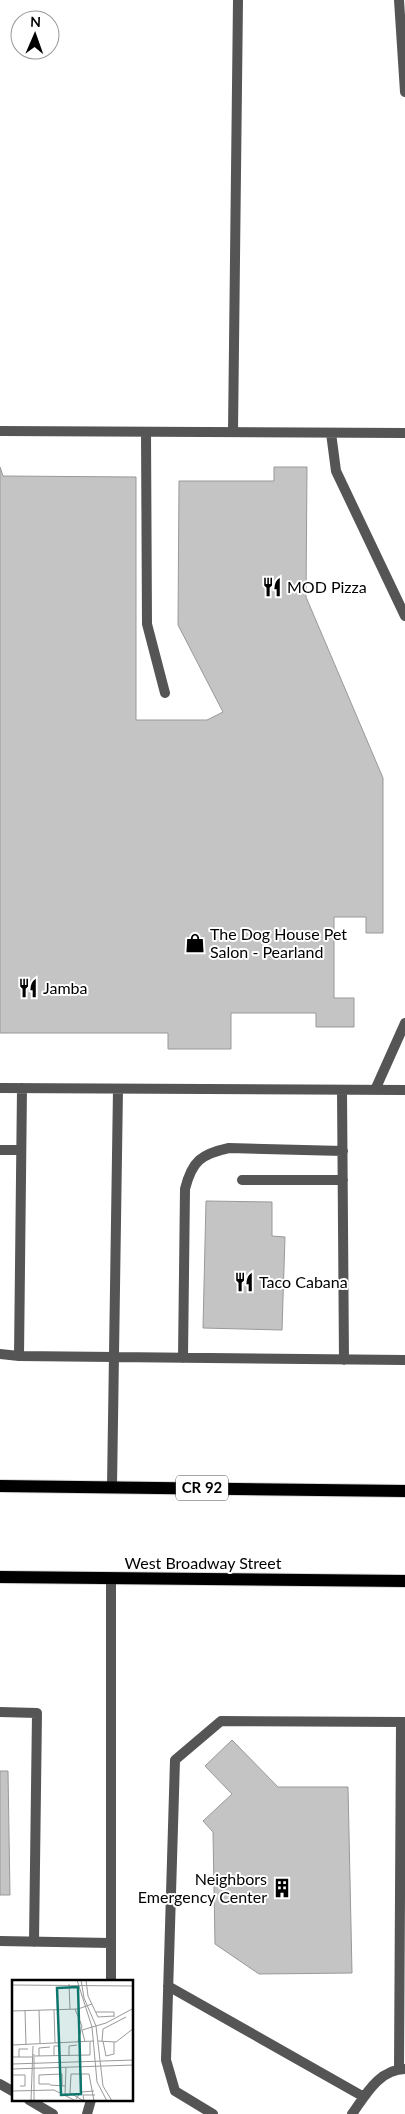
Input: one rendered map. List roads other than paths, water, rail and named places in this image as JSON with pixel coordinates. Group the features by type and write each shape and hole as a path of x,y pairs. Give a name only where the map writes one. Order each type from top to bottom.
{"main road":[{"name":"CR 92","path":"0,1486 405,1490"},
{"name":"West Broadway Street","path":"0,1577 405,1581"}],"street":[{"path":"233,432 238,0"},
{"path":"399,0 405,92"},
{"path":"0,430 405,433"},
{"path":"146,432 147,624 165,693"},
{"path":"331,433 336,471 405,616"},
{"path":"375,1090 405,1023"},
{"path":"0,1088 405,1090"},
{"path":"19,1356 22,1088"},
{"path":"112,1487 118,1089"},
{"path":"342,1090 344,1360"},
{"path":"183,1358 186,1189 189,1171 198,1159 215,1151 229,1148 343,1150"},
{"path":"0,1150 21,1150"},
{"path":"242,1180 343,1180"},
{"path":"0,1354 19,1356 405,1360"},
{"path":"111,1579 111,1980"},
{"path":"0,1712 36,1712 34,1942"},
{"path":"213,2114 175,2091 166,2060 175,1760 221,1721 403,1722 402,2069 374,2082 352,2114"},
{"path":"0,1941 111,1943"},
{"path":"168,1986 364,2097"},
{"path":"0,2084 12,2091"},
{"path":"32,2102 53,2114"},
{"path":"87,2114 91,2102"}],"place":[{"name":"MOD Pizza","path":"272,587"},
{"name":"The Dog House Pet Salon - Pearland","path":"195,943"},
{"name":"Jamba","path":"28,988"},
{"name":"Taco Cabana","path":"244,1282"},
{"name":"Neighbors Emergency Center","path":"282,1888"}]}
